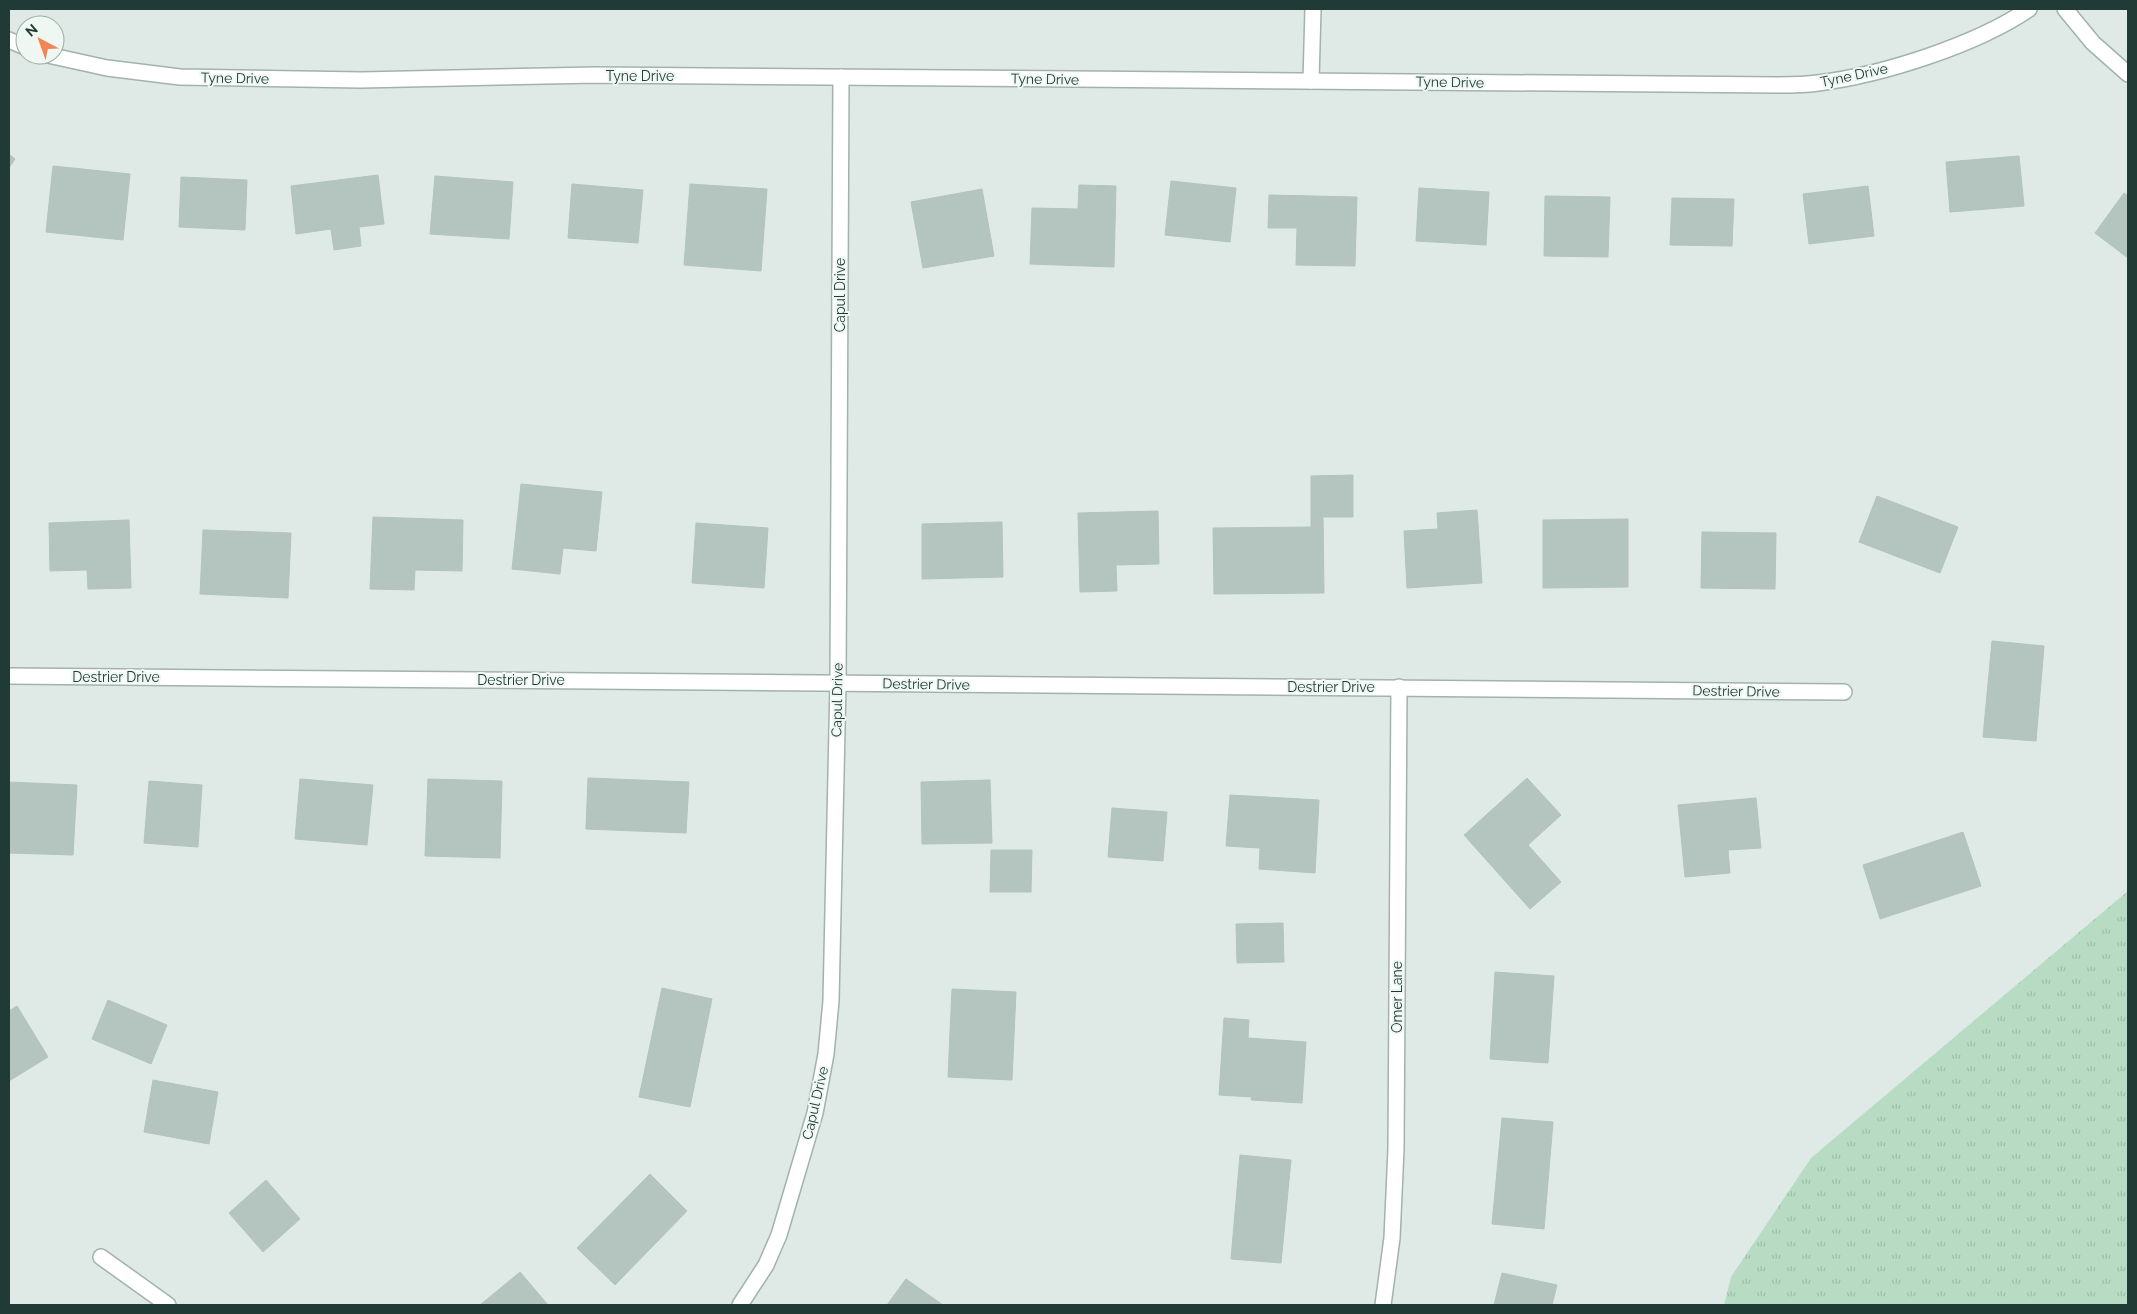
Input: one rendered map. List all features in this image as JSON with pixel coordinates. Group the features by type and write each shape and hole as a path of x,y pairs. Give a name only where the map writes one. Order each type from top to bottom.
{"street":[{"path":"1311,81 1313,9"},
{"name":"Tyne Drive","path":"65,59 107,68 180,77 361,80 596,75 1766,85 1817,83 1867,74 1940,52 1992,30 2029,9"},
{"path":"2065,9 2093,43 2128,74"},
{"name":"Capul Drive","path":"740,1305 766,1265 779,1235 815,1113 826,1054 831,1001 838,683 841,77"},
{"name":"Destrier Drive","path":"9,676 1844,692"},
{"name":"Omer Lane","path":"1383,1305 1392,1238 1396,1149 1399,688"},
{"path":"101,1257 168,1305"}],"green space":[{"path":"2128,891 2128,1305 1724,1305 1731,1277 1811,1158"}],"building":[{"path":"9,154 15,159 9,168"},
{"path":"2019,156 2024,206 1950,212 1946,162"},
{"path":"53,166 130,174 123,240 46,232"},
{"path":"378,175 384,224 359,227 361,246 334,250 331,229 296,234 291,186"},
{"path":"435,176 513,182 509,239 430,234"},
{"path":"181,177 247,180 245,230 179,227"},
{"path":"1171,181 1236,188 1230,242 1165,235"},
{"path":"572,184 643,190 638,243 568,238"},
{"path":"690,184 767,189 761,271 684,265"},
{"path":"1079,185 1116,186 1114,267 1030,264 1032,208 1078,209"},
{"path":"1868,186 1874,236 1809,244 1803,194"},
{"path":"1419,188 1489,192 1486,245 1416,241"},
{"path":"982,189 994,256 923,268 911,202"},
{"path":"2124,193 2128,196 2128,258 2095,233"},
{"path":"1269,195 1357,197 1355,266 1296,265 1297,228 1268,228"},
{"path":"1545,196 1610,197 1608,257 1544,256"},
{"path":"1672,198 1734,199 1732,246 1670,245"},
{"path":"1353,475 1353,517 1323,517 1324,593 1214,594 1213,528 1311,527 1311,476"},
{"path":"521,484 602,492 596,551 563,548 560,574 512,569"},
{"path":"1877,496 1958,527 1940,573 1859,542"},
{"path":"1477,510 1482,583 1407,588 1404,531 1438,529 1437,513"},
{"path":"1158,511 1159,564 1116,565 1117,591 1080,592 1078,513"},
{"path":"373,517 463,520 462,571 415,570 414,590 370,589"},
{"path":"1628,519 1628,587 1543,588 1543,520"},
{"path":"129,520 131,588 88,589 87,570 50,571 49,523"},
{"path":"1002,522 1003,577 922,579 922,524"},
{"path":"696,523 768,528 764,588 692,583"},
{"path":"203,530 291,533 288,598 200,594"},
{"path":"1702,532 1776,533 1775,589 1701,588"},
{"path":"1992,641 2044,646 2036,741 1983,737"},
{"path":"588,778 689,782 686,833 586,829"},
{"path":"1527,778 1561,815 1528,845 1561,882 1530,909 1464,835"},
{"path":"300,779 373,785 367,845 295,839"},
{"path":"428,779 502,781 500,858 425,856"},
{"path":"990,780 992,843 922,844 921,782"},
{"path":"149,781 202,785 198,847 144,843"},
{"path":"9,782 77,785 73,855 9,853"},
{"path":"1230,795 1319,800 1315,873 1259,869 1260,848 1226,846"},
{"path":"1756,798 1761,848 1728,850 1730,873 1685,877 1678,805"},
{"path":"1112,808 1167,812 1163,861 1108,857"},
{"path":"1963,832 1981,886 1880,919 1863,865"},
{"path":"991,850 1032,850 1031,892 990,892"},
{"path":"1283,923 1284,962 1237,963 1236,924"},
{"path":"1495,972 1554,976 1548,1063 1490,1059"},
{"path":"662,988 712,999 690,1107 639,1097"},
{"path":"952,989 1016,992 1012,1080 948,1077"},
{"path":"108,1000 167,1025 151,1064 92,1039"},
{"path":"17,1006 48,1057 9,1081 9,1011"},
{"path":"1224,1018 1249,1020 1248,1038 1306,1042 1302,1103 1251,1100 1252,1097 1219,1095"},
{"path":"153,1080 218,1092 209,1144 144,1132"},
{"path":"1502,1118 1553,1122 1544,1229 1492,1224"},
{"path":"1240,1155 1291,1160 1281,1263 1231,1259"},
{"path":"650,1174 687,1211 615,1285 577,1248"},
{"path":"266,1180 300,1219 263,1252 229,1213"},
{"path":"520,1272 548,1305 480,1305"},
{"path":"1502,1273 1557,1285 1552,1305 1494,1305"},
{"path":"906,1279 943,1305 887,1305"}]}
